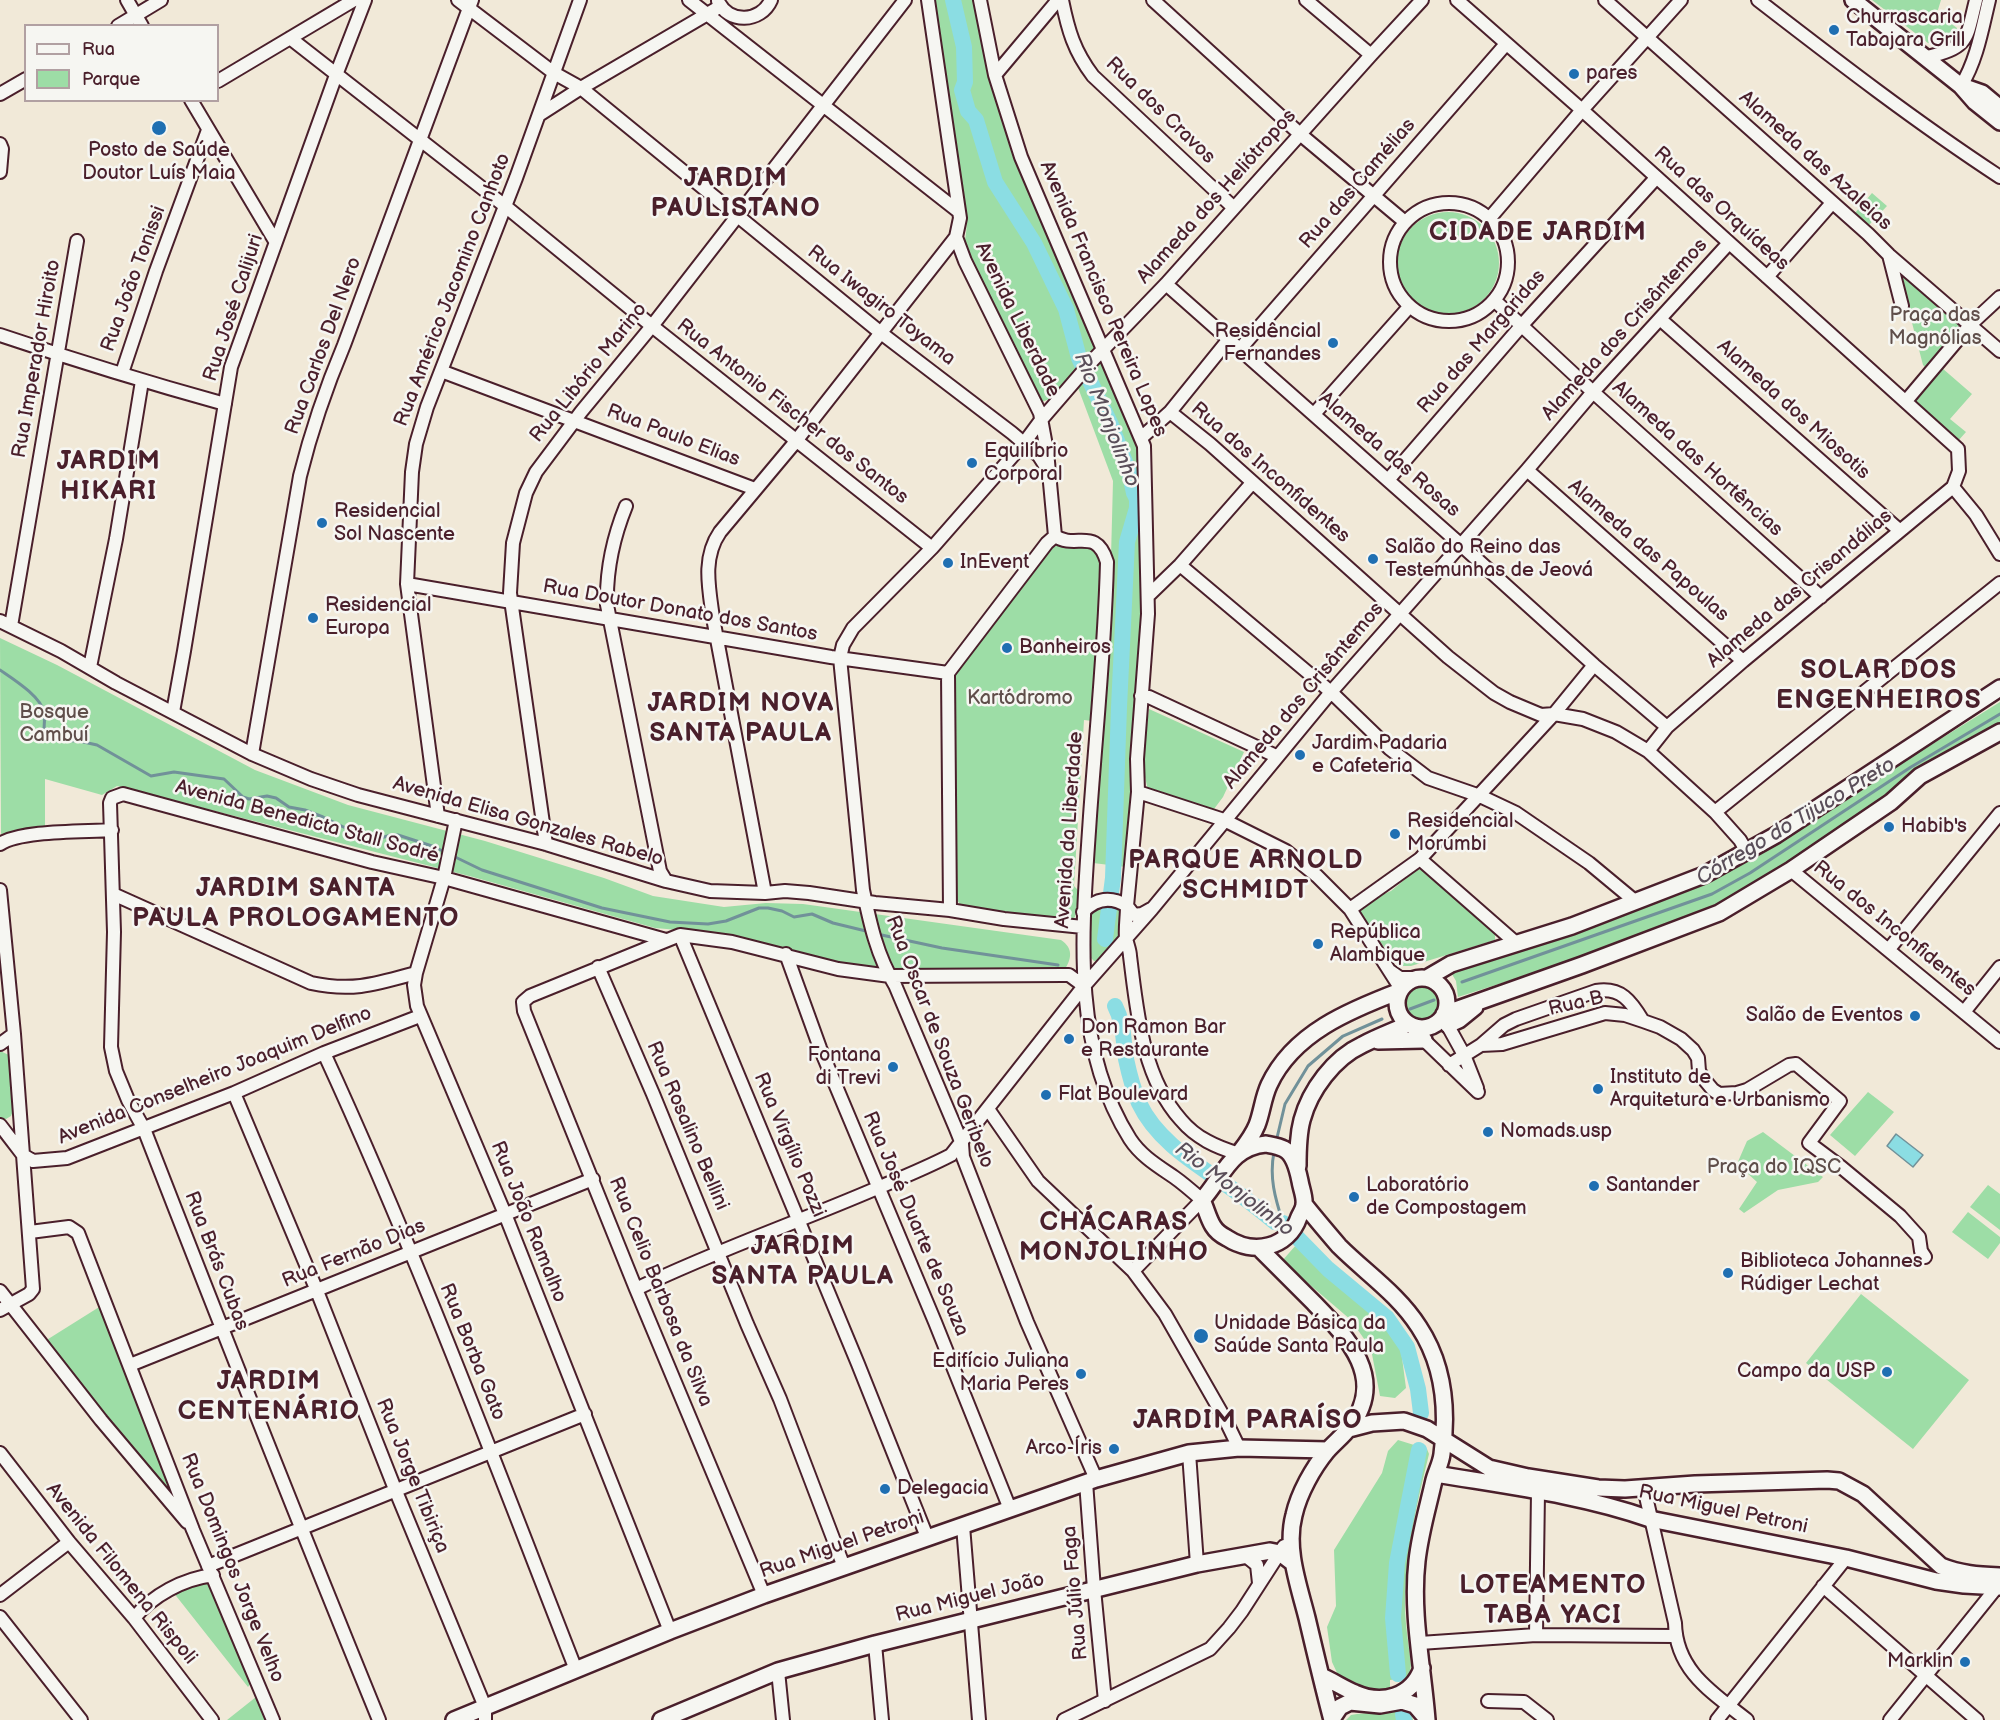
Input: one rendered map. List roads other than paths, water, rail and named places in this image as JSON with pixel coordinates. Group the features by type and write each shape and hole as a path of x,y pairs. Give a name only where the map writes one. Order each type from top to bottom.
{"main road":[{"path":"1853,0 1927,57 2000,123"},
{"path":"1961,86 1982,93 2000,108"},
{"path":"2000,688 1866,777 1746,852 1704,875 1572,926 1451,964 1423,978 1412,980 1401,990 1346,1012 1318,1029 1275,1072 1251,1139 1224,1169 1206,1196 1213,1227 1233,1242 1259,1248 1273,1246 1290,1234 1297,1224 1304,1204 1298,1169 1298,1144 1302,1119 1313,1094 1330,1070 1356,1048 1412,1025 1429,1027 1484,999 1719,913 1791,870 1891,802 1920,776 2000,732"},
{"path":"1423,978 1434,981 1444,991 1445,1018"},
{"path":"1401,990 1398,998 1399,1013 1412,1025"},
{"path":"1369,1041 1424,1040"},
{"path":"1239,1154 1248,1147 1266,1144 1284,1148 1298,1169"},
{"path":"1304,1204 1340,1246 1384,1284 1419,1326 1439,1372 1446,1404 1442,1456 1424,1520 1417,1561 1416,1597 1427,1719"},
{"path":"1259,1248 1340,1330 1359,1358 1363,1372 1364,1404 1348,1429 1316,1466 1298,1501 1293,1516 1291,1535 1293,1563 1332,1719"},
{"path":"1348,1429 1372,1423 1404,1421 1427,1429 1489,1468 1598,1488 1625,1490 1839,1481 1863,1494 1941,1566 1999,1583"},
{"name":"Rua Miguel Petroni","path":"454,1720 485,1714 576,1670 764,1595 1091,1480 1189,1453 1239,1448 1328,1450"},
{"name":"Rua Miguel Petroni","path":"1436,1474 1624,1510 1650,1519 1846,1558 1964,1585 1999,1583"},
{"path":"1624,1510 1621,1501 1625,1490"},
{"path":"1911,1574 1922,1549"},
{"name":"Rua Miguel João","path":"661,1720 682,1716 778,1671 875,1644 1197,1564 1270,1551 1280,1552"},
{"path":"1280,1552 1293,1563"},
{"path":"1321,1676 1356,1694 1381,1698 1400,1694 1409,1689 1422,1667"},
{"path":"1332,1719 1340,1707 1350,1702 1380,1705 1402,1701 1415,1705 1427,1719"}],"street":[{"path":"126,0 139,20 161,0"},
{"path":"219,80 354,0"},
{"name":"Rua José Calijuri","path":"173,712 231,367 275,241 365,0"},
{"name":"Rua Iwagiro Toyama","path":"458,0 471,4 554,73 580,88 881,333 1024,443 1039,456 1048,470"},
{"name":"Rua Américo Jacomino Canhoto","path":"438,816 406,584 410,496 416,444 427,407 505,206 580,0"},
{"path":"689,0 958,212"},
{"path":"539,115 580,88 707,14 719,3 729,14 739,18 750,18 760,14 771,0"},
{"name":"Rua Libório Marino","path":"546,844 511,603 513,543 526,493 536,472 575,420 652,326 906,0"},
{"name":"Avenida Liberdade","path":"928,0 960,218 956,237 974,280 1036,400 1047,451 1055,536"},
{"name":"Avenida Francisco Pereira Lopes","path":"980,0 995,75 1021,157 1141,438 1146,459 1148,597 1146,660 1141,696 1137,759 1138,792 1126,939"},
{"path":"995,75 1058,0"},
{"name":"Rua dos Cravos","path":"1062,0 1068,30 1082,61 1093,76 1234,208"},
{"path":"1153,0 1300,134 1405,222"},
{"path":"1306,0 1371,55"},
{"name":"Alameda dos Heliótropos","path":"1041,420 1092,361 1166,284 1422,0"},
{"name":"Rua das Orquídeas","path":"1457,0 1958,449 1959,471 1953,487"},
{"name":"Alameda das Azaleias","path":"1605,0 1889,255 2000,351"},
{"path":"1489,219 1582,110 1681,0"},
{"path":"1758,0 1879,93 1952,146 2000,177"},
{"path":"1961,86 1969,74 1976,0"},
{"path":"1927,57 1943,54 1974,36 1989,0"},
{"name":"Rua Carlos Del Nero","path":"252,754 300,476 310,435 471,4"},
{"name":"Rua Antonio Fischer dos Santos","path":"290,38 505,206 795,441 932,548"},
{"name":"Rua das Camélias","path":"1240,349 1506,44"},
{"path":"0,94 24,80"},
{"path":"192,102 275,241"},
{"name":"Rua João Tonissi","path":"122,373 156,271 208,130"},
{"path":"0,144 2,149 0,172"},
{"name":"Rua das Margaridas","path":"1388,480 1522,325 1656,178"},
{"path":"1767,277 1832,202"},
{"path":"1437,204 1456,204 1473,208 1489,219 1500,233 1506,249 1508,267 1503,285 1494,300 1480,313 1462,320 1443,321 1425,317 1409,307 1397,292 1390,275 1390,256 1395,238 1405,222 1419,211 1437,204"},
{"path":"765,893 717,637 709,584 710,555 720,532 956,237"},
{"name":"Rua Imperador Hiroito","path":"5,623 58,354 77,241"},
{"name":"Alameda dos Crisântemos","path":"636,1289 719,1252 930,1167 951,1155 962,1144 968,1133 1084,986 1152,909 1330,692 1593,392 1729,243"},
{"path":"1889,255 1902,306"},
{"name":"Alameda das Rosas","path":"1166,284 1594,665 1667,727"},
{"path":"1906,402 1971,324 2000,297"},
{"name":"Alameda das Hortências","path":"1494,300 1821,597"},
{"path":"1314,414 1409,307"},
{"name":"Alameda dos Miosotis","path":"1660,319 1899,530"},
{"path":"0,335 142,381 225,404"},
{"path":"1170,412 1229,339"},
{"name":"Rua Paulo Elias","path":"441,370 755,489"},
{"path":"90,667 116,539 142,381"},
{"name":"Rua dos Inconfidentes","path":"1141,438 1170,412 1210,444 1448,657 1494,693 1540,715 1554,714 1583,719 1616,732 1648,751 1715,812 1740,840 1746,852"},
{"name":"Rua Oscar de Souza Geribelo","path":"1041,420 1024,443 932,548 853,628 843,645 840,658 855,818 868,918 883,963 896,985 962,1144 963,1156 1091,1480"},
{"name":"Alameda das Papoulas","path":"1527,470 1743,661"},
{"path":"1148,597 1180,565 1252,483"},
{"path":"1953,487 1976,515 2000,554"},
{"name":"Alameda das Crisandálias","path":"1648,751 1667,727 1743,661 1953,487"},
{"path":"626,506 615,537 606,590 660,871 666,881"},
{"path":"950,910 948,673 1047,543 1055,536"},
{"name":"Avenida da Liberdade","path":"1055,536 1066,540 1088,540 1098,544 1107,562 1086,909 1083,927 1084,986"},
{"path":"1180,565 1330,692 1390,749 1428,778 1480,796 1516,813 1589,863 1636,902"},
{"path":"1715,812 2000,583"},
{"name":"Rua Doutor Donato dos Santos","path":"406,584 840,658 948,673"},
{"name":"Avenida Elisa Gonzales Rabelo","path":"5,623 252,754 311,779 358,795 546,844 666,881 710,891 765,893 785,891 1083,927"},
{"path":"1350,909 1420,859 1554,714 1594,665"},
{"path":"1141,696 1149,697 1276,756"},
{"path":"1138,792 1224,820 1286,851 1317,876 1350,909 1401,990"},
{"name":"Avenida Benedicta Stall Sodré","path":"112,798 123,794 372,862 445,872 666,940"},
{"name":"Rua Brás Cubas","path":"112,798 110,803 114,932 111,1047 116,1071 144,1130 379,1720"},
{"path":"1888,949 2000,813"},
{"name":"Rua João Ramalho","path":"456,820 445,872 416,973 414,985 420,1016 505,1214 670,1631"},
{"path":"0,844 9,839 29,835 112,830"},
{"path":"1420,859 1516,943"},
{"name":"Rua dos Inconfidentes","path":"1791,870 2000,1042"},
{"path":"0,890 14,1034 33,1289 5,1307"},
{"path":"113,894 311,983 342,988 362,987 416,973"},
{"path":"1086,909 1099,900 1113,900 1127,906 1134,915 1143,914 1152,909"},
{"path":"598,967 680,935 732,942 838,969 890,976 1069,975 1084,986 1096,1059 1108,1096 1130,1140 1154,1163 1206,1196 1133,1272"},
{"name":"Rua Virgílio Pozzi","path":"680,935 858,1364 927,1537"},
{"path":"1126,939 1141,1034 1150,1063 1167,1102 1181,1121 1202,1139 1219,1148 1239,1154"},
{"name":"Rua José Duarte de Souza","path":"786,954 820,1048 1010,1509"},
{"name":"Rua Celio Barbosa da Silva","path":"598,967 530,996 523,1002 524,1011 636,1289 764,1595"},
{"name":"Rua Rosalino Bellini","path":"598,967 780,1399 844,1568"},
{"path":"1964,1012 2000,967"},
{"path":"1389,970 1400,978 1423,978"},
{"path":"1481,1045 1504,1024 1596,991 1609,989 1618,993 1636,1009 1643,1021"},
{"path":"1605,1013 1613,1005 1618,993"},
{"name":"Rua B","path":"1449,1065 1481,1045 1502,1044 1605,1013 1625,1015 1643,1021 1660,1027 1681,1039 1698,1058 1699,1071 1703,1078 1719,1094 1747,1090 1789,1065 1796,1064 1840,1101 1809,1143 1900,1216 1919,1237 1921,1251 1925,1257"},
{"name":"Avenida Conselheiro Joaquim Delfino","path":"23,1155 33,1161 68,1158 144,1130 324,1053 420,1016"},
{"path":"1412,1025 1424,1040 1478,1092 1464,1055 1445,1018"},
{"path":"0,1044 14,1034"},
{"name":"Rua Borba Gato","path":"324,1053 373,1158 576,1670"},
{"name":"Rua Jorge Tibiriça","path":"234,1093 317,1291 485,1714"},
{"path":"988,1109 1038,1180 1133,1272 1165,1314 1239,1448"},
{"path":"0,1125 23,1155"},
{"name":"Rua Fernão Dias","path":"130,1365 593,1179"},
{"name":"Rua Domingos Jorge Velho","path":"30,1232 69,1227 77,1230 193,1530 273,1720"},
{"path":"0,1291 5,1307 193,1530"},
{"path":"134,1618 145,1606 169,1590 301,1528 585,1414"},
{"name":"Avenida Filomena Rispoli","path":"0,1453 69,1542 134,1618 212,1720"},
{"path":"1189,1453 1197,1564"},
{"name":"Rua Júlio Faga","path":"1091,1480 1094,1589 1105,1701"},
{"path":"1644,1488 1675,1623 1675,1636 1684,1662 1695,1677 1747,1720"},
{"path":"1536,1635 1538,1492"},
{"path":"963,1526 979,1720"},
{"path":"1064,1720 1210,1648 1230,1628 1291,1535"},
{"path":"0,1595 69,1542"},
{"path":"1246,1556 1257,1565 1259,1583"},
{"path":"1717,1720 1846,1558"},
{"path":"1890,1720 1999,1583"},
{"path":"1823,1586 1977,1720"},
{"path":"0,1617 81,1720"},
{"path":"1419,1643 1536,1635 1675,1636"},
{"path":"875,1644 882,1720"},
{"path":"778,1671 783,1720"},
{"path":"1488,1701 1524,1702 1547,1720"}],"water":[{"path":"1896,1134 1923,1155 1913,1167 1887,1146"}],"waterway":[{"name":"Rio Monjolinho","path":"953,0 964,47 965,82 962,90 968,111 976,120 995,182 1034,243 1066,309 1079,358 1111,425 1137,499 1137,508 1127,542 1113,878 1105,939"},
{"path":"0,670 38,701 44,713 44,730 48,740 79,741 97,745 151,776 174,772 224,779 243,797 249,799 267,796 276,798 289,807 323,817 366,838 374,840 398,835 445,852"},
{"name":"Córrego do Tijuco Preto","path":"1462,982 1712,894 1750,873 1911,767 2000,714"},
{"path":"451,855 482,870 602,908 670,922 708,924 726,921 759,908 768,908 794,917 812,914 833,923 870,932"},
{"path":"877,934 942,948 1058,965"},
{"name":"Córrego do Tijuco Preto","path":"1410,1009 1434,1000"},
{"name":"Rio Monjolinho","path":"1115,1006 1122,1025 1131,1081 1139,1103 1156,1129 1190,1160 1275,1222 1283,1223 1328,1269 1387,1318 1407,1347 1418,1389 1421,1413"},
{"name":"Córrego do Tijuco Preto","path":"1276,1142 1285,1104 1308,1066 1343,1036 1382,1019"},
{"name":"Córrego do Tijuco Preto","path":"1274,1152 1272,1170 1274,1188 1283,1223"},
{"name":"Rio Monjolinho","path":"1398,1674 1393,1618 1397,1563 1419,1450"},
{"name":"Rio Monjolinho","path":"1403,1714 1404,1720"}],"place":[{"name":"Churrascaria Tabajara Grill","path":"1834,30"},
{"name":"pares","path":"1574,74"},
{"name":"Posto de Saúde Doutor Luís Maia","path":"159,128"},
{"name":"Residêncial Fernandes","path":"1333,343"},
{"name":"Equilíbrio Corporal","path":"972,463"},
{"name":"Residencial Sol Nascente","path":"322,523"},
{"name":"Salão do Reino das Testemunhas de Jeová","path":"1373,559"},
{"name":"InEvent","path":"948,563"},
{"name":"Residencial Europa","path":"313,618"},
{"name":"Banheiros","path":"1007,648"},
{"name":"Jardim Padaria e Cafeteria","path":"1300,755"},
{"name":"Habib's","path":"1889,827"},
{"name":"Residencial Morumbi","path":"1395,834"},
{"name":"República Alambique","path":"1318,944"},
{"name":"Salão de Eventos","path":"1915,1016"},
{"name":"Don Ramon Bar e Restaurante","path":"1069,1039"},
{"name":"Fontana di Trevi","path":"893,1067"},
{"name":"Instituto de Arquitetura e Urbanismo","path":"1598,1089"},
{"name":"Flat Boulevard","path":"1046,1095"},
{"name":"Nomads.usp","path":"1488,1132"},
{"name":"Santander","path":"1594,1186"},
{"name":"Laboratório de Compostagem","path":"1354,1197"},
{"name":"Biblioteca Johannes Rúdiger Lechat","path":"1728,1273"},
{"name":"Unidade Básica da Saúde Santa Paula","path":"1201,1336"},
{"name":"Campo da USP","path":"1887,1372"},
{"name":"Edifício Juliana Maria Peres","path":"1081,1374"},
{"name":"Arco-Íris","path":"1114,1449"},
{"name":"Delegacia","path":"885,1489"},
{"name":"Marklin","path":"1965,1662"}],"district":[{"name":"JARDIM PAULISTANO","path":"736,194"},
{"name":"CIDADE JARDIM","path":"1538,233"},
{"name":"JARDIM HIKARI","path":"109,477"},
{"name":"SOLAR DOS ENGENHEIROS","path":"1879,686"},
{"name":"JARDIM NOVA SANTA PAULA","path":"741,719"},
{"name":"PARQUE ARNOLD SCHMIDT","path":"1246,876"},
{"name":"JARDIM SANTA PAULA PROLOGAMENTO","path":"296,904"},
{"name":"CHÁCARAS MONJOLINHO","path":"1114,1238"},
{"name":"JARDIM SANTA PAULA","path":"803,1262"},
{"name":"JARDIM CENTENÁRIO","path":"269,1397"},
{"name":"JARDIM PARAÍSO","path":"1248,1421"},
{"name":"LOTEAMENTO TABA YACI","path":"1553,1600"}],"park label":[{"name":"Praça das Magnólias","path":"1935,328"},
{"name":"Kartódromo","path":"1020,699"},
{"name":"Bosque Cambuí","path":"54,724"},
{"name":"Praça do IQSC","path":"1774,1168"}]}
